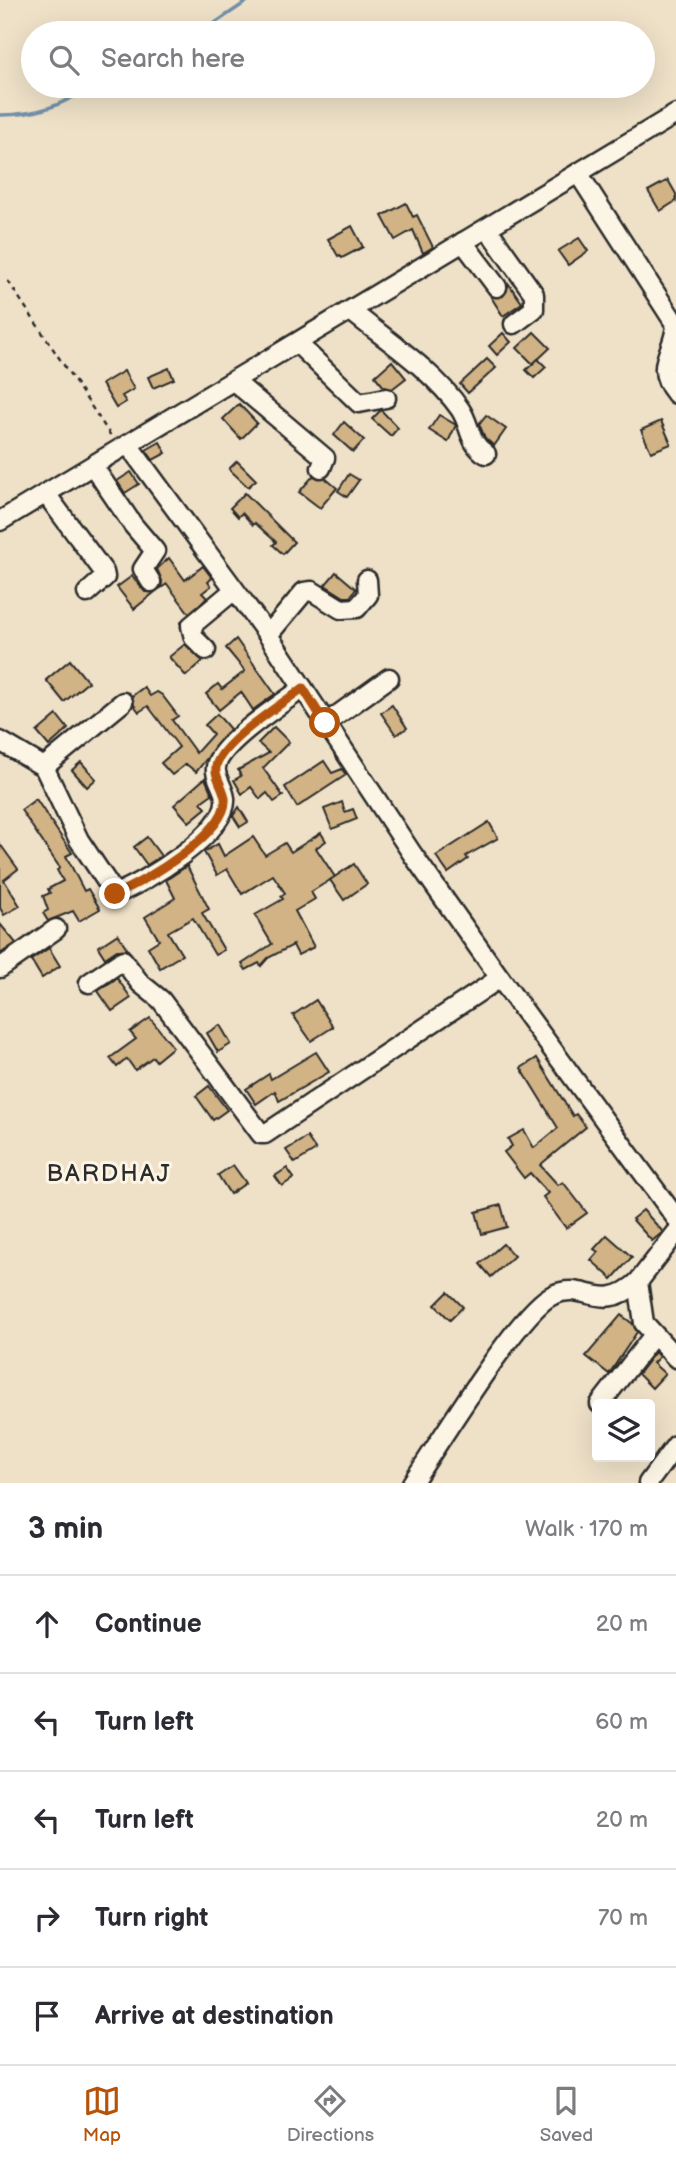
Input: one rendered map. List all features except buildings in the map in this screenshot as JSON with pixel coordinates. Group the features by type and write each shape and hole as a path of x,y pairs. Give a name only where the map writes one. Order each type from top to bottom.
{"street":[{"path":"0,521 676,114"},
{"path":"578,173 676,325 675,335 664,358 668,383 676,394"},
{"path":"487,228 534,294 534,309 514,324"},
{"path":"463,243 497,287"},
{"path":"351,311 444,390 467,421 473,444 486,454"},
{"path":"298,344 359,403 386,398"},
{"path":"241,378 327,447"},
{"path":"241,378 325,458 321,468"},
{"path":"125,448 268,635 500,978 676,1218"},
{"path":"93,466 133,525 155,551 143,569 151,582"},
{"path":"46,494 104,572 106,578 87,593"},
{"path":"268,635 304,592 313,591 341,608 357,608 368,595 367,580"},
{"path":"206,650 194,638 191,626 233,592"},
{"path":"325,723 389,678"},
{"path":"0,741 44,766 79,840 115,894 134,887 174,861 203,835 223,811 225,797 216,776 220,757 303,688"},
{"path":"44,766 123,702"},
{"path":"0,968 56,929"},
{"path":"89,983 123,960 129,965 140,983 161,1000 261,1134 265,1134 500,978"},
{"path":"412,1483 519,1327 544,1300 555,1293 570,1292 610,1298 623,1295 638,1282 676,1233"},
{"path":"638,1282 644,1323 653,1336 676,1358"},
{"path":"604,1399 653,1336"},
{"path":"648,1483 676,1445"}],"path":[{"path":"8,281 125,448"}],"waterway":[{"path":"218,21 249,0"},
{"path":"0,115 49,108 73,98"}],"district":[{"name":"BARDHAJ","path":"109,1173"}],"route":[{"path":"115,894 134,887 174,861 203,835 223,811 225,797 216,776 220,757 273,710 303,688 325,723"}]}
